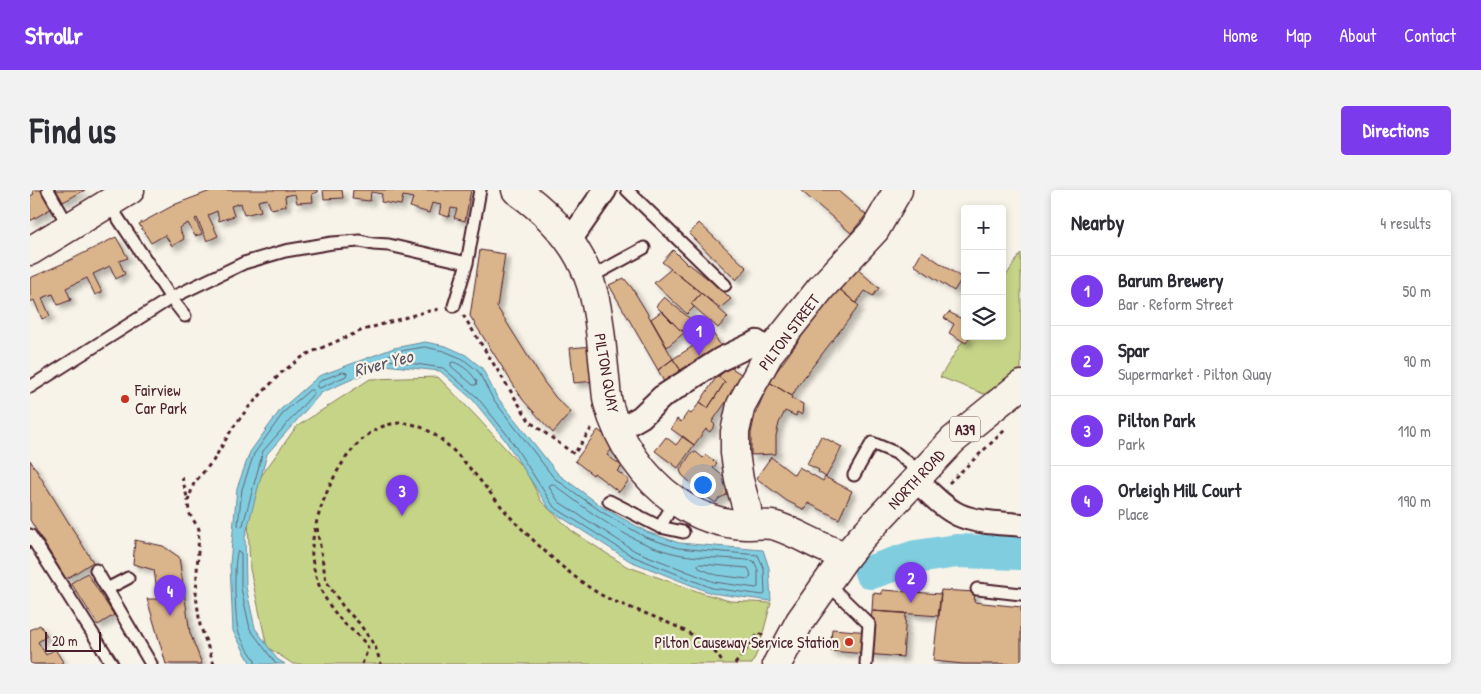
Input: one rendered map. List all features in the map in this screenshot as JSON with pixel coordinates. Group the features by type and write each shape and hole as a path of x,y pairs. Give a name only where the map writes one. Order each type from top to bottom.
{"street":[{"name":"PILTON QUAY","path":"516,190 556,224 569,242 589,278 596,304 608,403 618,430 636,462 653,482 675,501 703,517 728,523 776,526 799,535 830,552 841,564"},
{"path":"569,242 605,190"},
{"name":"PILTON STREET","path":"746,525 747,509 739,480 734,432 741,405 770,352 821,288 874,230 898,190"},
{"path":"30,250 119,197"},
{"path":"618,430 641,417 662,397 721,359 757,342 770,352"},
{"name":"NORTH ROAD","path":"841,564 924,484 953,440 1021,385"},
{"path":"924,484 957,514 1021,525"},
{"name":"A39","path":"777,664 800,621 841,564"}],"lane":[{"path":"48,190 69,227"},
{"path":"454,306 468,263 480,190"},
{"path":"627,190 725,285"},
{"path":"119,197 171,298 185,316"},
{"path":"30,387 171,298 244,263 285,251 332,243 360,241 389,245 468,263"},
{"path":"589,278 644,248"},
{"path":"854,475 872,443 896,453 924,484"},
{"path":"608,501 660,527 683,532"},
{"path":"660,527 675,501"},
{"path":"30,535 112,664"},
{"path":"841,564 868,624 866,664"},
{"path":"96,570 151,664"},
{"path":"107,589 128,578"},
{"path":"977,589 1021,594"}],"path":[{"path":"188,501 194,483 213,461 232,429 248,408 281,373 305,355 363,330 424,312 454,306 467,319 530,422 574,454 608,403"},
{"path":"362,664 368,649 367,645 344,623 328,603 314,572 312,548 316,526 329,484 359,441 392,423 415,425 444,441 475,474 516,523 579,580 606,597 672,625 704,642 723,664"},
{"path":"924,484 1010,425"},
{"path":"182,477 189,513 199,529 196,595 200,625 214,664"},
{"path":"316,526 326,581 335,596 359,623 375,646 381,664"},
{"path":"735,664 759,633"}],"green space":[{"path":"1021,253 1021,372 984,394 940,377 963,340 1006,340 1006,276"},
{"path":"438,377 526,471 541,501 572,531 626,566 730,601 771,603 759,648 752,664 293,664 267,647 250,569 247,496 296,427 370,379"}],"water":[{"path":"425,342 446,346 466,355 482,368 497,397 558,474 604,508 647,532 679,543 763,550 769,568 771,601 711,593 630,561 550,510 505,440 473,400 440,371 384,365 321,393 267,454 245,537 246,587 255,628 277,659 285,664 251,664 233,631 230,564 237,488 250,452 281,409 319,376 394,348"}],"building":[{"path":"32,190 43,190 52,208 30,221 30,196 34,194"},
{"path":"56,190 85,190 63,202"},
{"path":"213,190 318,190 318,192 312,194 313,202 297,203 295,194 285,196 286,206 271,209 267,199 258,201 261,211 244,215 241,203 231,206 234,216 219,221 217,211 208,215 218,236 207,241 197,218 195,219 202,234 195,236 188,223 179,228 184,239 172,246 165,235 151,243 139,224 176,204"},
{"path":"323,190 342,190 343,198 324,199"},
{"path":"353,190 471,190 465,221 454,218 457,209 451,208 449,217 439,214 441,205 432,203 429,213 410,207 413,198 403,196 401,205 381,202 382,194 371,192 370,201 352,199"},
{"path":"800,190 837,190 866,215 851,233"},
{"path":"699,223 747,268 736,280 689,234"},
{"path":"116,237 128,258 119,261 125,274 116,279 110,266 93,274 102,292 95,295 87,278 66,288 71,300 58,305 53,294 42,298 50,316 42,319 34,300 30,302 30,278"},
{"path":"480,250 505,254 497,307 544,382 556,398 571,412 553,433 523,400 470,316"},
{"path":"673,250 688,265 713,281 731,299 720,308 662,262"},
{"path":"922,251 961,277 961,280 954,291 914,265"},
{"path":"855,267 879,288 873,296 865,291 856,303 837,287"},
{"path":"671,269 701,293 691,304 694,307 687,314 654,283"},
{"path":"624,278 646,311 673,359 658,370 609,285"},
{"path":"837,287 859,306 799,384 792,396 769,382"},
{"path":"701,293 728,317 718,328 691,304"},
{"path":"664,297 695,323 685,332 679,329 656,306"},
{"path":"662,311 679,329 685,332 667,347 651,319"},
{"path":"949,312 961,317 961,340 968,340 966,343 949,333 954,324 944,318"},
{"path":"713,333 725,353 686,378 673,359"},
{"path":"593,346 595,381 574,383 570,348"},
{"path":"673,359 686,378 668,390 658,370"},
{"path":"727,365 744,376 712,422 715,425 710,432 706,429 694,445 671,429 677,419 681,422 688,412 691,414 700,402 708,408 725,382 719,377"},
{"path":"717,376 725,382 708,408 700,402"},
{"path":"769,382 803,404 802,415 797,412 796,416 785,411 779,423 776,436 776,454 751,455 751,433 755,415"},
{"path":"598,430 616,444 607,455 622,466 617,471 629,480 619,492 575,461"},
{"path":"683,436 694,445 678,468 655,451 666,437 676,445"},
{"path":"821,436 842,447 826,477 818,472 819,470 807,464"},
{"path":"692,452 696,452 703,458 706,455 717,463 713,468 732,483 726,495 718,499 716,503 682,475 680,470"},
{"path":"771,457 794,475 799,467 823,481 825,477 852,491 839,519 808,503 805,510 787,501 756,478"},
{"path":"30,460 93,562 66,579 30,520"},
{"path":"135,540 163,546 179,557 190,633 202,664 166,664 147,599 158,599 154,570 133,564"},
{"path":"87,573 114,615 98,625 71,583"},
{"path":"882,590 941,594 939,616 872,611 873,593 882,594"},
{"path":"941,590 975,592 974,602 1021,607 1021,664 963,664 933,661"},
{"path":"872,611 906,613 903,657 830,651 832,629 870,632"},
{"path":"40,625 47,636 38,642 46,655 55,649 63,662 60,664 30,664 30,630"}],"waterway":[{"name":"River Yeo","path":"871,572 916,557 957,551 1021,553"}],"place":[{"name":"Barum Brewery","path":"699,356"},
{"name":"Fairview Car Park","path":"125,399"},
{"name":"Pilton Park","path":"402,516"},
{"name":"Spar","path":"911,603"},
{"name":"Orleigh Mill Court","path":"170,616"},
{"name":"Pilton Causeway Service Station","path":"849,642"}]}
